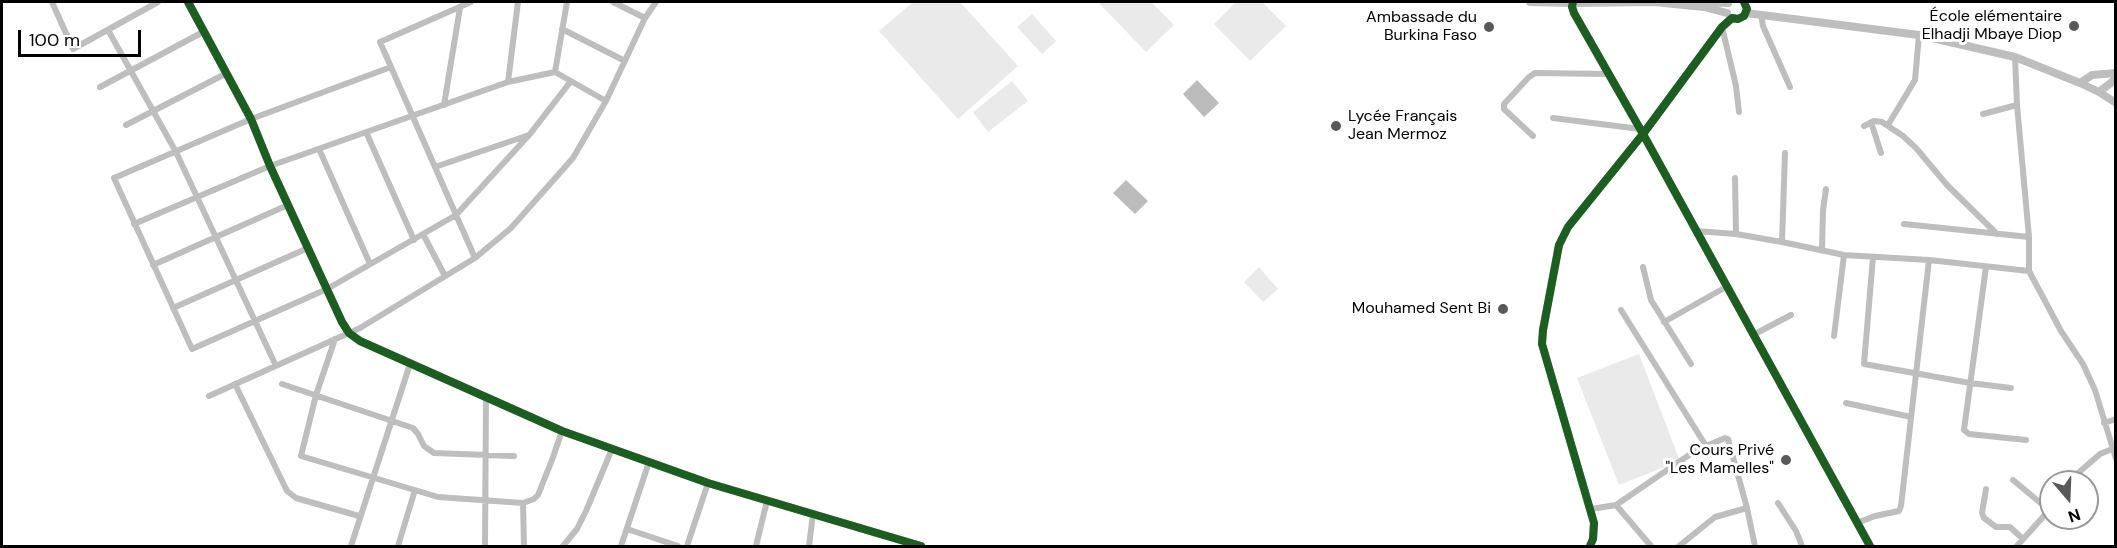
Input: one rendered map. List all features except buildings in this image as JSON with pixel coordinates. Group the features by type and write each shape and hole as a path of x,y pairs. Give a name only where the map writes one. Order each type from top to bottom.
{"street":[{"path":"53,2 73,49 158,2"},
{"path":"188,2 251,119 288,205 350,333 370,346 562,431 708,483 921,546"},
{"path":"471,2 380,42 475,258"},
{"path":"508,82 518,2"},
{"path":"555,72 567,2"},
{"path":"613,2 645,18"},
{"path":"209,396 350,333 475,258 511,228 573,158 606,101 645,18 656,2"},
{"path":"1530,2 1672,3 1704,7 1738,19 1746,13 1919,35 2015,57 2080,83 2115,103"},
{"path":"1573,2 1574,13 1870,546"},
{"path":"1590,546 1594,523 1591,509 1544,355 1543,330 1559,245 1568,227 1722,27 1729,15 1729,2 1704,2"},
{"path":"1744,2 1747,6 1746,13"},
{"path":"444,105 460,8"},
{"path":"1761,15 1763,26 1790,87"},
{"path":"1722,27 1736,86 1739,112"},
{"path":"562,29 625,61"},
{"path":"108,30 176,152 276,366"},
{"path":"100,87 203,32"},
{"path":"1888,125 1915,80 1919,35"},
{"path":"2015,57 2029,237 2029,271 2061,331 2083,364 2095,390 2115,459"},
{"path":"391,68 251,119 114,178 192,350 327,289 456,215 530,135 571,81"},
{"path":"134,224 270,166 508,82 555,72 606,101"},
{"path":"126,125 227,73"},
{"path":"1533,136 1504,109 1504,104 1529,77 1535,73 1609,74"},
{"path":"2080,83 2091,75 2115,73"},
{"path":"2099,92 2115,79"},
{"path":"1983,114 2017,105"},
{"path":"1553,118 1641,132"},
{"path":"1871,122 1881,153"},
{"path":"1864,126 1871,122 1882,122 1917,148 1947,185 1996,234"},
{"path":"366,132 414,240"},
{"path":"435,167 530,135"},
{"path":"319,149 370,264"},
{"path":"1782,242 1785,153"},
{"path":"1735,178 1736,234"},
{"path":"1822,250 1826,189"},
{"path":"153,265 288,205"},
{"path":"1904,224 2029,237"},
{"path":"1696,231 1736,234 1844,255 1929,260 2029,271"},
{"path":"423,234 445,276"},
{"path":"173,308 308,248"},
{"path":"1834,336 1844,255"},
{"path":"1873,257 1864,364 2012,388"},
{"path":"1857,523 1899,511 1901,506 1929,260"},
{"path":"1643,267 1648,292 1691,364"},
{"path":"1986,267 1964,430 1966,433 2026,440"},
{"path":"1664,322 1726,287"},
{"path":"1621,310 1706,446"},
{"path":"1753,335 1791,315"},
{"path":"336,339 316,395 301,456 438,497 523,503 538,495 562,431"},
{"path":"351,546 410,364"},
{"path":"235,384 287,491 296,498 359,516"},
{"path":"282,384 413,429 424,446 434,453 514,456"},
{"path":"484,546 486,398"},
{"path":"1846,403 1911,417"},
{"path":"2104,423 2115,419"},
{"path":"1591,509 1616,505 1706,446 1722,439 1728,439 1755,546"},
{"path":"563,546 577,529 612,449"},
{"path":"2081,470 2100,453 2112,449"},
{"path":"621,546 649,462"},
{"path":"2013,480 2039,500"},
{"path":"687,546 708,483"},
{"path":"1986,489 1982,513 1984,518 1996,527 2010,527 2023,539"},
{"path":"398,546 415,490"},
{"path":"756,546 767,501"},
{"path":"523,503 524,546"},
{"path":"1778,503 1796,531 1802,546"},
{"path":"1616,505 1651,546"},
{"path":"1679,546 1715,517 1747,508"},
{"path":"809,546 813,514"},
{"path":"2017,546 2039,521"},
{"path":"627,529 678,546"}],"shaded area":[{"path":"913,2 960,2 1018,66 958,119 879,31"},
{"path":"1098,2 1151,2 1174,25 1146,52"},
{"path":"1236,2 1262,2 1286,26 1250,61 1214,24"},
{"path":"1032,14 1056,41 1042,54 1017,27"},
{"path":"1197,80 1219,103 1204,117 1183,94"},
{"path":"1012,81 1028,101 988,132 973,112"},
{"path":"1126,180 1148,201 1135,214 1113,193"},
{"path":"1259,267 1278,289 1263,302 1244,282"},
{"path":"1639,354 1680,461 1619,485 1577,378"}],"cycle path":[{"path":"188,2 251,119 270,166 349,333 360,341 562,431 708,483 921,546"},
{"path":"1573,2 1574,13 1870,546"},
{"path":"1590,546 1594,523 1542,344 1559,245 1568,227 1643,134 1722,27 1732,18 1738,19 1744,16 1747,9 1744,2"}],"place":[{"name":"École elémentaire Elhadji Mbaye Diop","path":"2074,26"},
{"name":"Ambassade du Burkina Faso","path":"1489,27"},
{"name":"Lycée Français Jean Mermoz","path":"1336,126"},
{"name":"Mouhamed Sent Bi","path":"1503,309"},
{"name":"Cours Privé \"Les Mamelles\"","path":"1786,460"}]}
